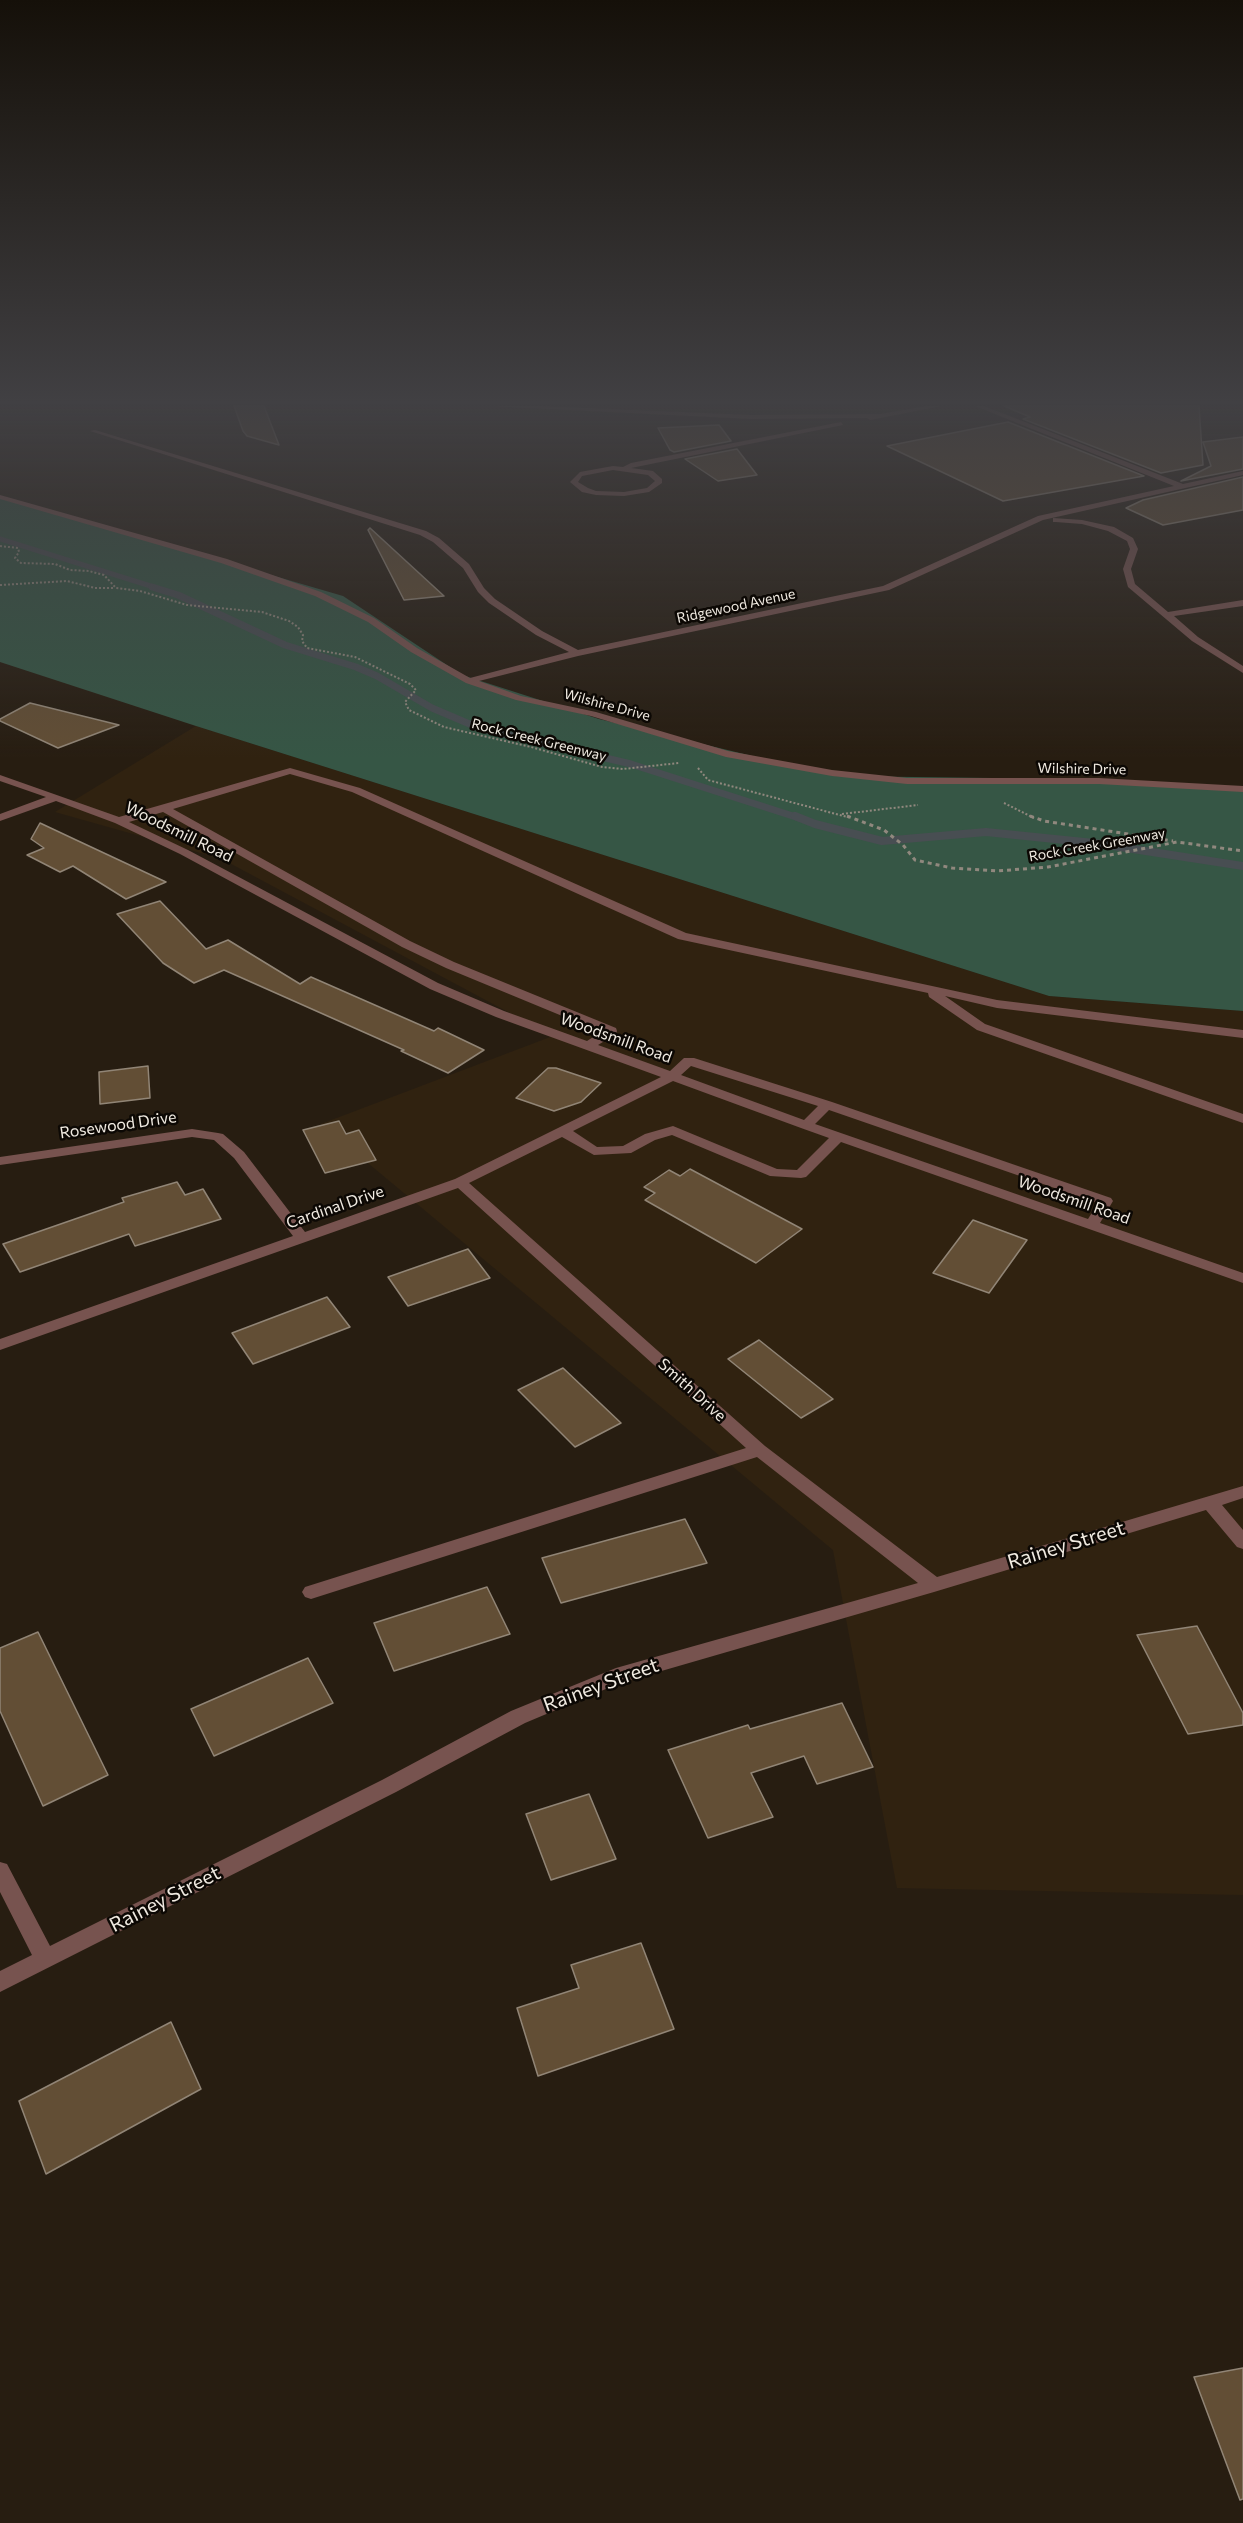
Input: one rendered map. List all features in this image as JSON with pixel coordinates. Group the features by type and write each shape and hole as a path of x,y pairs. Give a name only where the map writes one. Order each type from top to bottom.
{"street":[{"name":"Wilshire Drive","path":"94,524 224,561 318,594 371,620 414,650 469,681 519,698 593,714 726,754 832,773 907,781 1099,782 1243,789"},
{"path":"393,524 423,533 436,540 466,566 481,590 492,601 539,633 577,653"},
{"name":"Ridgewood Avenue","path":"469,681 577,653 886,588 1028,524"},
{"path":"1088,524 1111,530 1130,540 1134,549 1127,569 1131,585 1195,639 1243,670"},
{"path":"1166,615 1243,603"},
{"path":"119,821 290,771 356,790 682,936 997,1004 1243,1034"},
{"name":"Woodsmill Road","path":"0,778 119,821 184,852 434,986 587,1047 1243,1278"},
{"path":"0,818 57,797"},
{"path":"164,808 406,944 450,965 611,1031 587,1047"},
{"path":"377,957 406,944"},
{"path":"926,989 981,1027 1243,1119"},
{"name":"Cardinal Drive","path":"0,1345 460,1182 671,1077 689,1061 826,1105"},
{"path":"806,1125 826,1105 1106,1201 1091,1225"},
{"path":"562,1131 594,1151 626,1150 650,1137 674,1131 775,1173 801,1174 838,1137"},
{"name":"Rosewood Drive","path":"0,1161 192,1133 218,1137 239,1155 302,1238"},
{"name":"Smith Drive","path":"460,1182 759,1450 934,1585"},
{"path":"311,1592 759,1450"},
{"name":"Rainey Street","path":"0,1982 388,1786 529,1712 616,1676 934,1585 1243,1492"},
{"path":"1210,1502 1243,1542"},
{"path":"0,1870 45,1959"}],"path":[{"name":"Rock Creek Greenway","path":"0,546 18,548 20,552 15,558 21,563 55,564 70,570 89,571 104,575 116,588 140,591 187,605 262,612 289,621 298,627 303,635 302,641 307,648 355,657 410,684 416,690 405,702 410,710 444,727 531,747 602,767 622,768 681,763"},
{"path":"0,585 67,580 95,588 116,588"},
{"name":"Rock Creek Greenway","path":"691,765 699,768 708,780 841,814 884,830 903,845 911,856 923,863 974,870 1048,867 1177,842 1243,851"},
{"path":"997,782 1000,799 1009,808 1033,818 1070,826 1177,842"}],"shaded area":[{"path":"196,726 1049,996 1243,1011 1243,1895 897,1888 833,1550 321,1124 553,1036 222,859 55,812"}],"green space":[{"path":"0,524 95,524 343,596 462,675 599,719 835,776 992,778 1243,789 1243,1011 1049,996 0,662"}],"building":[{"path":"370,528 444,596 404,600 368,530"},
{"path":"30,703 119,725 58,748 0,721"},
{"path":"40,823 166,882 126,899 73,866 60,872 27,855 44,848 31,839"},
{"path":"160,901 206,949 228,940 300,984 311,977 434,1031 438,1028 484,1050 448,1073 401,1051 404,1050 224,970 194,983 163,963 117,914"},
{"path":"148,1066 150,1098 100,1104 99,1072"},
{"path":"548,1068 556,1068 601,1083 581,1102 554,1111 516,1098"},
{"path":"339,1121 346,1134 359,1130 376,1160 325,1173 303,1130"},
{"path":"690,1169 802,1229 756,1263 645,1200 655,1193 644,1187 669,1170 680,1176"},
{"path":"177,1182 185,1195 203,1189 221,1219 135,1246 129,1234 20,1272 3,1244 124,1202 122,1198"},
{"path":"973,1220 1027,1240 989,1293 933,1273"},
{"path":"468,1249 490,1278 408,1306 388,1277"},
{"path":"327,1297 350,1327 253,1364 232,1333"},
{"path":"759,1340 833,1399 801,1418 728,1359"},
{"path":"563,1368 621,1423 575,1447 518,1390"},
{"path":"685,1519 707,1563 561,1603 542,1558"},
{"path":"487,1587 510,1634 394,1671 374,1623"},
{"path":"1197,1626 1243,1713 1243,1725 1188,1734 1137,1635"},
{"path":"38,1632 108,1775 43,1806 0,1711 0,1648"},
{"path":"308,1658 333,1703 214,1756 191,1709"},
{"path":"842,1703 873,1767 817,1784 804,1756 751,1773 773,1817 708,1838 668,1750 748,1725 750,1729"},
{"path":"589,1794 616,1859 551,1880 526,1814"},
{"path":"641,1943 674,2029 538,2076 517,2008 579,1988 571,1965"},
{"path":"171,2022 201,2089 46,2174 19,2101"},
{"path":"1243,2368 1243,2499 1240,2500 1194,2377"}],"waterway":[{"path":"0,539 157,588"},
{"path":"152,587 178,595 285,645 356,667 377,676 432,708 479,728 631,764 799,818"},
{"path":"795,816 815,824 882,841 986,832 1094,843 1243,866"}]}
